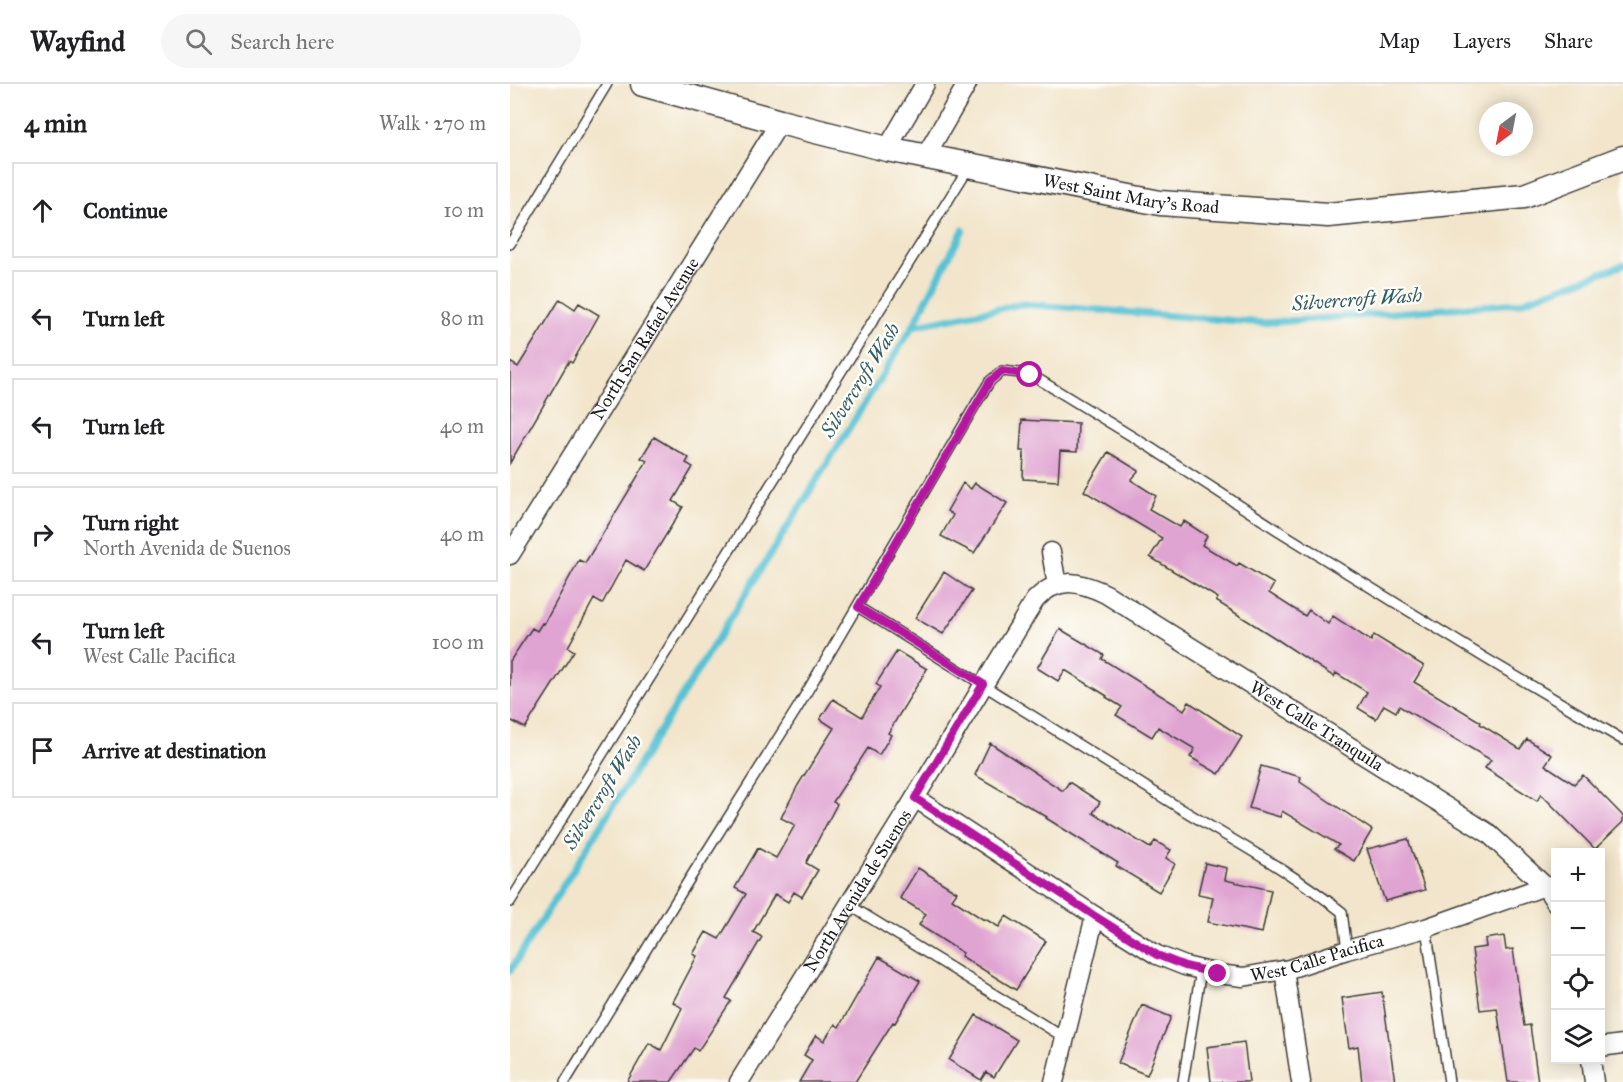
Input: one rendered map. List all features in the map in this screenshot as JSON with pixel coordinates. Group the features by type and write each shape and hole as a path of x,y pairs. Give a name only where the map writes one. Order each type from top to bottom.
{"main road":[{"name":"West Saint Mary's Road","path":"643,84 887,149 1160,203 1328,215 1524,196 1623,158"}],"street":[{"path":"887,149 925,84"},
{"path":"925,157 967,84"},
{"name":"North San Rafael Avenue","path":"510,555 780,122"},
{"path":"1051,552 1057,585"},
{"name":"West Calle Tranquila","path":"1057,585 1069,582 1086,585 1106,594 1488,833 1545,886 1555,902"},
{"name":"North Avenida de Suenos","path":"739,1082 1035,600 1044,590 1057,585"},
{"name":"West Calle Pacifica","path":"915,798 1157,955 1185,966 1218,974 1243,977 1284,970 1426,928 1545,886"},
{"path":"1054,1082 1095,916"},
{"path":"1284,970 1301,1082"},
{"path":"1605,1046 1623,1044"},
{"path":"1592,1064 1594,1082"}],"lane":[{"path":"510,244 607,84"},
{"path":"510,902 961,181 968,166"},
{"path":"565,1082 798,707 990,381 1002,371 1030,375 1485,658 1623,740"},
{"path":"858,607 1320,894 1342,912 1347,950"},
{"path":"849,905 1065,1038"},
{"path":"1426,928 1449,1082"},
{"path":"1183,1082 1201,970"}],"building":[{"path":"560,299 575,309 579,303 599,315 572,363 569,361 510,463 510,362 518,367"},
{"path":"1022,420 1078,423 1077,452 1060,451 1058,481 1023,479 1024,451 1020,451"},
{"path":"654,437 689,458 686,463 693,467 673,501 683,507 644,571 626,560 602,604 594,599 568,647 574,651 525,728 510,720 510,661 532,628 537,631 542,623 544,624 579,560 585,563 647,461 641,458"},
{"path":"1108,452 1139,471 1131,480 1156,496 1149,509 1180,527 1184,521 1207,536 1202,545 1274,584 1269,593 1305,616 1309,610 1328,624 1333,616 1371,641 1374,635 1424,666 1414,682 1481,722 1480,724 1520,749 1527,739 1552,755 1545,765 1574,784 1583,775 1623,816 1623,822 1594,848 1541,794 1537,801 1485,768 1491,760 1399,706 1396,712 1384,705 1376,719 1358,708 1367,692 1336,673 1334,677 1216,601 1218,598 1150,557 1162,538 1084,491"},
{"path":"963,483 971,489 975,483 1007,503 974,553 941,536 953,515 947,511"},
{"path":"944,572 972,591 943,634 915,618"},
{"path":"1060,629 1104,655 1102,659 1184,710 1189,702 1242,737 1219,774 1190,757 1195,749 1158,727 1152,737 1116,715 1122,707 1065,670 1058,681 1037,668"},
{"path":"897,651 927,669 888,733 891,735 879,755 868,748 833,802 837,804 806,863 818,870 802,897 794,892 788,902 775,894 753,932 762,937 726,998 731,1001 698,1051 694,1048 671,1082 627,1082 649,1043 661,1050 682,1008 673,1002 697,956 693,954 706,932 719,939 746,894 735,888 758,848 776,858 795,825 781,818 798,785 834,728 820,719 833,699 862,717 880,687 876,684"},
{"path":"990,743 1063,791 1069,782 1100,802 1093,813 1150,848 1155,841 1171,850 1166,858 1175,864 1159,892 1116,866 1118,863 1047,817 975,775"},
{"path":"1261,766 1301,777 1300,782 1372,830 1354,861 1334,849 1339,845 1282,811 1280,817 1249,808"},
{"path":"1408,839 1425,890 1385,901 1367,849"},
{"path":"1205,863 1227,868 1225,880 1271,890 1262,933 1208,922 1213,897 1198,894"},
{"path":"918,868 957,892 952,899 984,920 999,927 1006,916 1046,941 1016,990 961,956 963,953 919,925 926,914 900,898"},
{"path":"1504,936 1506,950 1513,949 1524,1026 1530,1025 1538,1082 1508,1082 1497,1008 1480,1010 1472,949 1486,947 1485,939"},
{"path":"879,957 920,981 895,1023 893,1022 855,1082 799,1082 812,1060 804,1055 816,1035 824,1041 835,1024 839,1027"},
{"path":"1382,992 1395,1082 1362,1082 1358,1046 1349,1048 1342,998"},
{"path":"1142,1005 1171,1017 1147,1075 1118,1063"},
{"path":"976,1015 1017,1040 994,1077 986,1072 981,1080 949,1060"},
{"path":"1244,1042 1249,1082 1211,1082 1207,1047"}],"waterway":[{"path":"913,326 963,230"},
{"name":"Silvercroft Wash","path":"510,971 913,326 1022,304 1264,323 1518,303 1623,265"}],"route":[{"path":"1030,375 1002,371 990,381 858,607 983,684 915,798 1157,955 1185,966 1218,974"}]}
